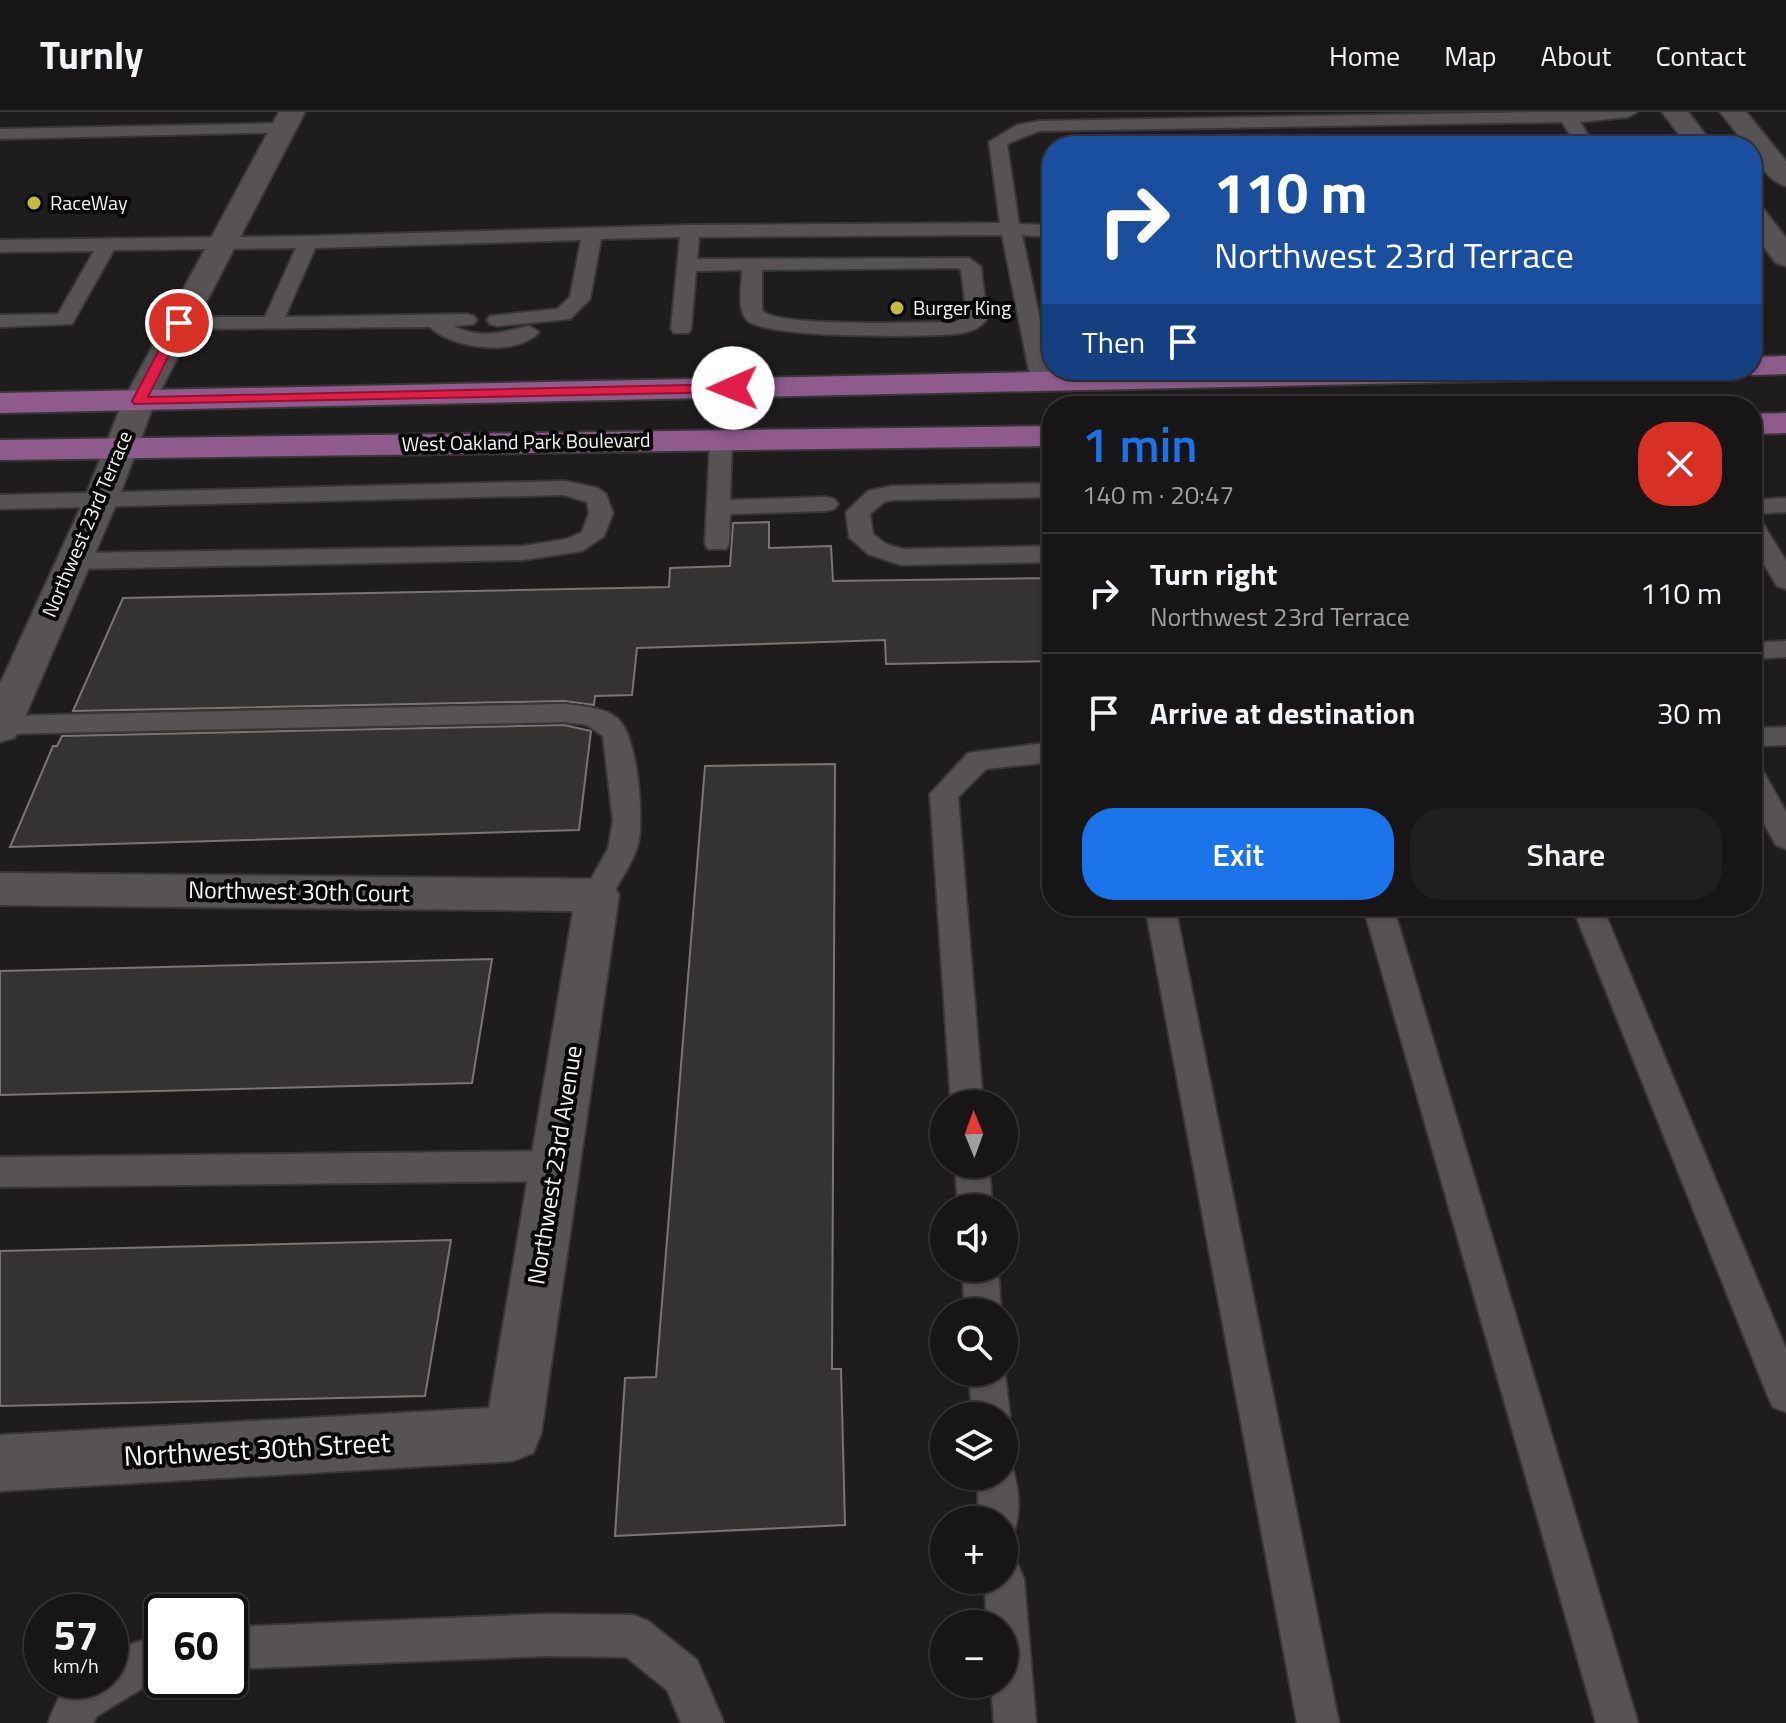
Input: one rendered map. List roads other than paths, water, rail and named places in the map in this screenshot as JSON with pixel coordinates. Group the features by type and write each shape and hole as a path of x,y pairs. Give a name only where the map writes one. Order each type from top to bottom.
{"main road":[{"path":"1762,366 1786,365"},
{"path":"0,403 1093,380"},
{"path":"847,436 978,410 1009,400 1042,381"},
{"path":"1762,424 1786,423"},
{"name":"West Oakland Park Boulevard","path":"0,450 847,436 1042,436"}],"street":[{"path":"1675,112 1693,136"},
{"path":"1733,112 1752,136"},
{"name":"Northwest 23rd Terrace","path":"3,714 101,500 139,401 289,120"},
{"path":"1762,148 1786,178"},
{"path":"1762,226 1786,257"},
{"name":"Northwest 30th Court","path":"0,889 597,895"},
{"name":"Northwest 23rd Avenue","path":"513,1434 597,895"},
{"name":"Northwest 30th Street","path":"0,1463 513,1434"}],"lane":[{"path":"1042,381 1011,231 998,142 1023,129 1039,126 1568,117 1628,112"},
{"path":"1568,117 1580,136"},
{"path":"0,134 289,120"},
{"path":"959,227 962,262"},
{"path":"0,246 959,227 1042,231"},
{"path":"681,329 690,231"},
{"path":"497,320 563,315 580,299 592,234"},
{"path":"272,323 308,242"},
{"path":"0,321 65,320 107,245"},
{"path":"687,265 962,262 971,267 977,319 955,328 796,327 768,324 755,318 752,310 752,265"},
{"path":"434,321 449,335 483,340 518,337 535,328 545,317"},
{"path":"179,323 467,320"},
{"path":"717,544 721,440"},
{"path":"0,502 564,488 590,493 598,499 601,513 592,536 573,546 523,553 74,561"},
{"path":"1042,490 892,493 876,496 858,512 861,537 877,549 901,557 1042,554"},
{"path":"718,507 826,504"},
{"path":"1762,506 1786,505"},
{"path":"1762,541 1786,581"},
{"path":"1762,650 1786,649"},
{"path":"3,714 564,713 595,717 609,724 616,734 627,821 622,849 597,895"},
{"path":"1762,737 1786,736"},
{"path":"966,1090 944,794 978,760 1042,753"},
{"path":"1762,794 1786,838"},
{"path":"1162,916 1318,1723"},
{"path":"1381,916 1617,1723"},
{"path":"1591,916 1786,1394"},
{"path":"0,1172 555,1166"},
{"path":"1005,1594 1015,1723"},
{"path":"248,1647 546,1635 633,1636 682,1675 703,1723"},
{"path":"69,1723 82,1701 144,1660"}],"place":[{"name":"RaceWay","path":"34,203"},
{"name":"Burger King","path":"897,308"}]}
